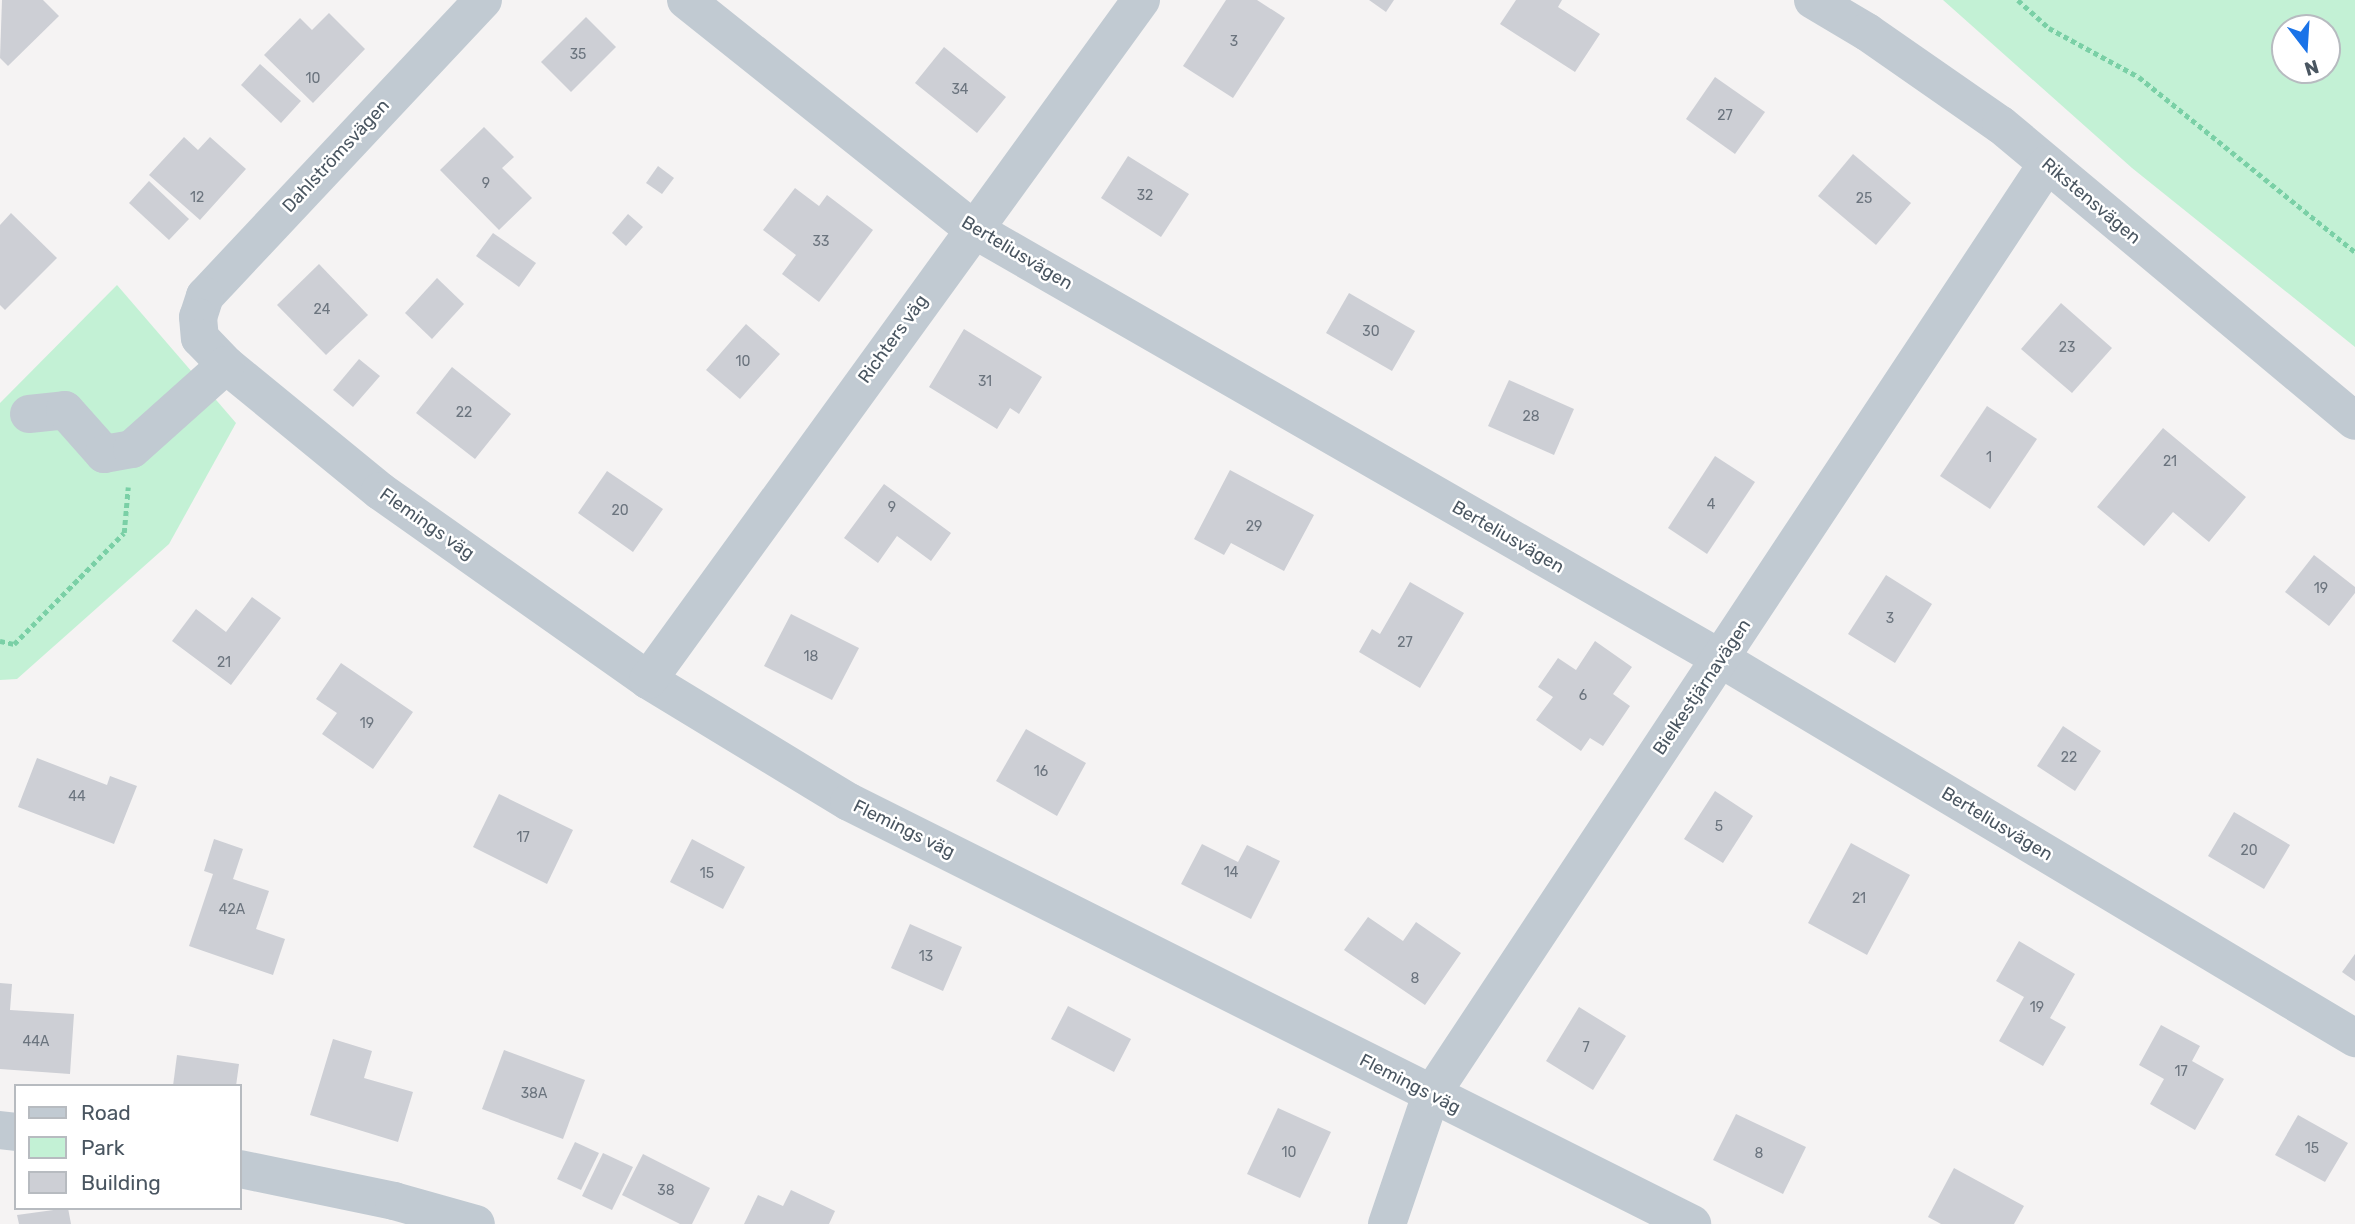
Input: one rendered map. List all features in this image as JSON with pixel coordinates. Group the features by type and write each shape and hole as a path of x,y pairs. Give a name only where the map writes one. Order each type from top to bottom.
{"street":[{"name":"Dahlströmsvägen","path":"198,317 205,296 483,0"},
{"name":"Berteliusvägen","path":"686,0 973,229 1721,659 2355,1038"},
{"name":"Richters väg","path":"648,680 1141,0"},
{"name":"Rikstensvägen","path":"1813,0 1867,32 2001,125 2355,421"},
{"name":"Bielkestjärnavägen","path":"1387,1224 1431,1095 2047,164"},
{"name":"Flemings väg","path":"198,317 200,338 226,365 380,491 648,680 849,802 1196,973 1431,1095 1692,1224"},
{"path":"29,415 65,410 104,454 132,449 226,365"},
{"path":"242,1168 394,1201 476,1224"}],"path":[{"path":"2018,0 2049,27 2139,77 2355,252"},
{"path":"0,640 14,644 124,533 132,449"}],"green space":[{"path":"1943,0 2355,0 2355,347 2132,168"},
{"path":"117,285 236,423 169,544 17,679 0,680 0,403"}],"building":[{"path":"2,0 43,0 59,16 8,66 0,58"},
{"path":"1226,0 1257,0 1285,18 1233,98 1183,66"},
{"path":"1369,0 1394,0 1386,12"},
{"path":"1516,0 1562,0 1558,7 1600,34 1575,72 1500,24"},
{"path":"329,13 365,49 313,103 264,55 300,18 312,30"},
{"path":"586,17 616,47 571,92 541,62"},
{"path":"944,47 1006,97 977,133 915,83"},
{"path":"260,64 301,101 281,123 241,85"},
{"path":"1715,77 1765,112 1735,154 1686,119"},
{"path":"484,127 514,157 502,168 532,198 499,230 440,170"},
{"path":"184,137 198,150 210,137 246,169 200,220 149,175"},
{"path":"1853,154 1911,203 1876,245 1818,196"},
{"path":"1128,156 1189,194 1161,237 1101,198"},
{"path":"658,166 674,178 662,194 646,183"},
{"path":"149,181 189,219 169,240 129,203"},
{"path":"795,188 819,206 827,195 873,230 819,302 782,274 796,255 763,230"},
{"path":"11,213 57,258 5,310 0,305 0,225"},
{"path":"628,214 643,227 626,246 612,233"},
{"path":"493,233 536,263 519,287 476,256"},
{"path":"319,264 368,315 326,355 277,305"},
{"path":"437,278 464,304 432,339 405,313"},
{"path":"1349,293 1415,331 1392,371 1326,333"},
{"path":"2061,303 2112,348 2072,393 2021,349"},
{"path":"746,324 780,354 740,399 706,370"},
{"path":"964,329 1042,377 1019,414 1010,408 997,429 929,387"},
{"path":"359,359 380,376 353,407 333,390"},
{"path":"452,367 511,414 475,459 416,413"},
{"path":"1509,380 1574,409 1554,455 1488,426"},
{"path":"1987,406 2037,439 1990,509 1940,476"},
{"path":"2163,428 2246,497 2209,542 2173,512 2144,546 2097,507"},
{"path":"1715,456 1755,482 1707,554 1668,528"},
{"path":"1230,470 1314,515 1284,571 1231,543 1224,555 1194,539"},
{"path":"607,471 663,509 633,552 578,513"},
{"path":"884,484 951,533 931,561 897,536 878,563 844,538"},
{"path":"2314,555 2355,587 2355,593 2329,626 2285,592"},
{"path":"1886,575 1932,604 1895,663 1848,634"},
{"path":"1410,582 1464,613 1420,688 1359,652 1372,629 1380,634"},
{"path":"252,597 281,618 231,685 172,641 196,609 226,632"},
{"path":"791,614 859,648 832,700 764,666"},
{"path":"1595,641 1632,667 1613,694 1630,706 1603,746 1590,738 1581,751 1536,720 1553,697 1538,687 1558,658 1576,670"},
{"path":"341,663 413,712 373,769 322,734 337,713 316,699"},
{"path":"2063,726 2101,751 2075,791 2037,766"},
{"path":"1026,729 1086,763 1057,816 996,781"},
{"path":"37,758 107,785 110,776 137,786 114,844 18,807"},
{"path":"1715,791 1753,816 1723,863 1684,839"},
{"path":"499,794 573,830 547,884 473,847"},
{"path":"2234,812 2290,845 2264,889 2208,856"},
{"path":"214,839 243,849 233,879 269,891 256,929 285,939 273,975 189,946 213,874 204,871"},
{"path":"692,839 745,867 723,909 670,882"},
{"path":"1851,843 1910,875 1867,955 1808,923"},
{"path":"1202,844 1238,862 1247,845 1280,861 1251,919 1181,884"},
{"path":"1368,917 1403,941 1416,922 1461,953 1425,1005 1344,950"},
{"path":"910,924 962,947 943,991 891,968"},
{"path":"2019,941 2075,974 2050,1018 2066,1027 2043,1066 1999,1041 2024,997 1996,981"},
{"path":"2355,954 2355,981 2342,972"},
{"path":"0,983 12,984 10,1010 74,1014 70,1074 0,1069"},
{"path":"1068,1006 1131,1039 1114,1072 1051,1039"},
{"path":"1579,1007 1626,1036 1593,1090 1546,1061"},
{"path":"2161,1025 2200,1046 2192,1061 2224,1079 2195,1130 2150,1104 2164,1079 2139,1065"},
{"path":"333,1039 372,1051 364,1078 413,1092 398,1142 310,1115"},
{"path":"504,1050 585,1080 563,1139 482,1109"},
{"path":"177,1055 239,1064 236,1084 173,1084"},
{"path":"1278,1108 1331,1132 1300,1198 1247,1174"},
{"path":"1736,1114 1806,1147 1783,1194 1713,1160"},
{"path":"2298,1115 2348,1143 2325,1182 2275,1155"},
{"path":"575,1142 599,1153 581,1190 557,1179"},
{"path":"603,1153 633,1167 612,1210 582,1196"},
{"path":"643,1154 710,1188 692,1224 680,1224 622,1195"},
{"path":"1954,1168 2024,1206 2014,1224 1941,1224 1928,1217"},
{"path":"791,1190 835,1211 829,1224 744,1224 758,1195 783,1206"},
{"path":"68,1210 71,1224 19,1224 17,1215"}]}
